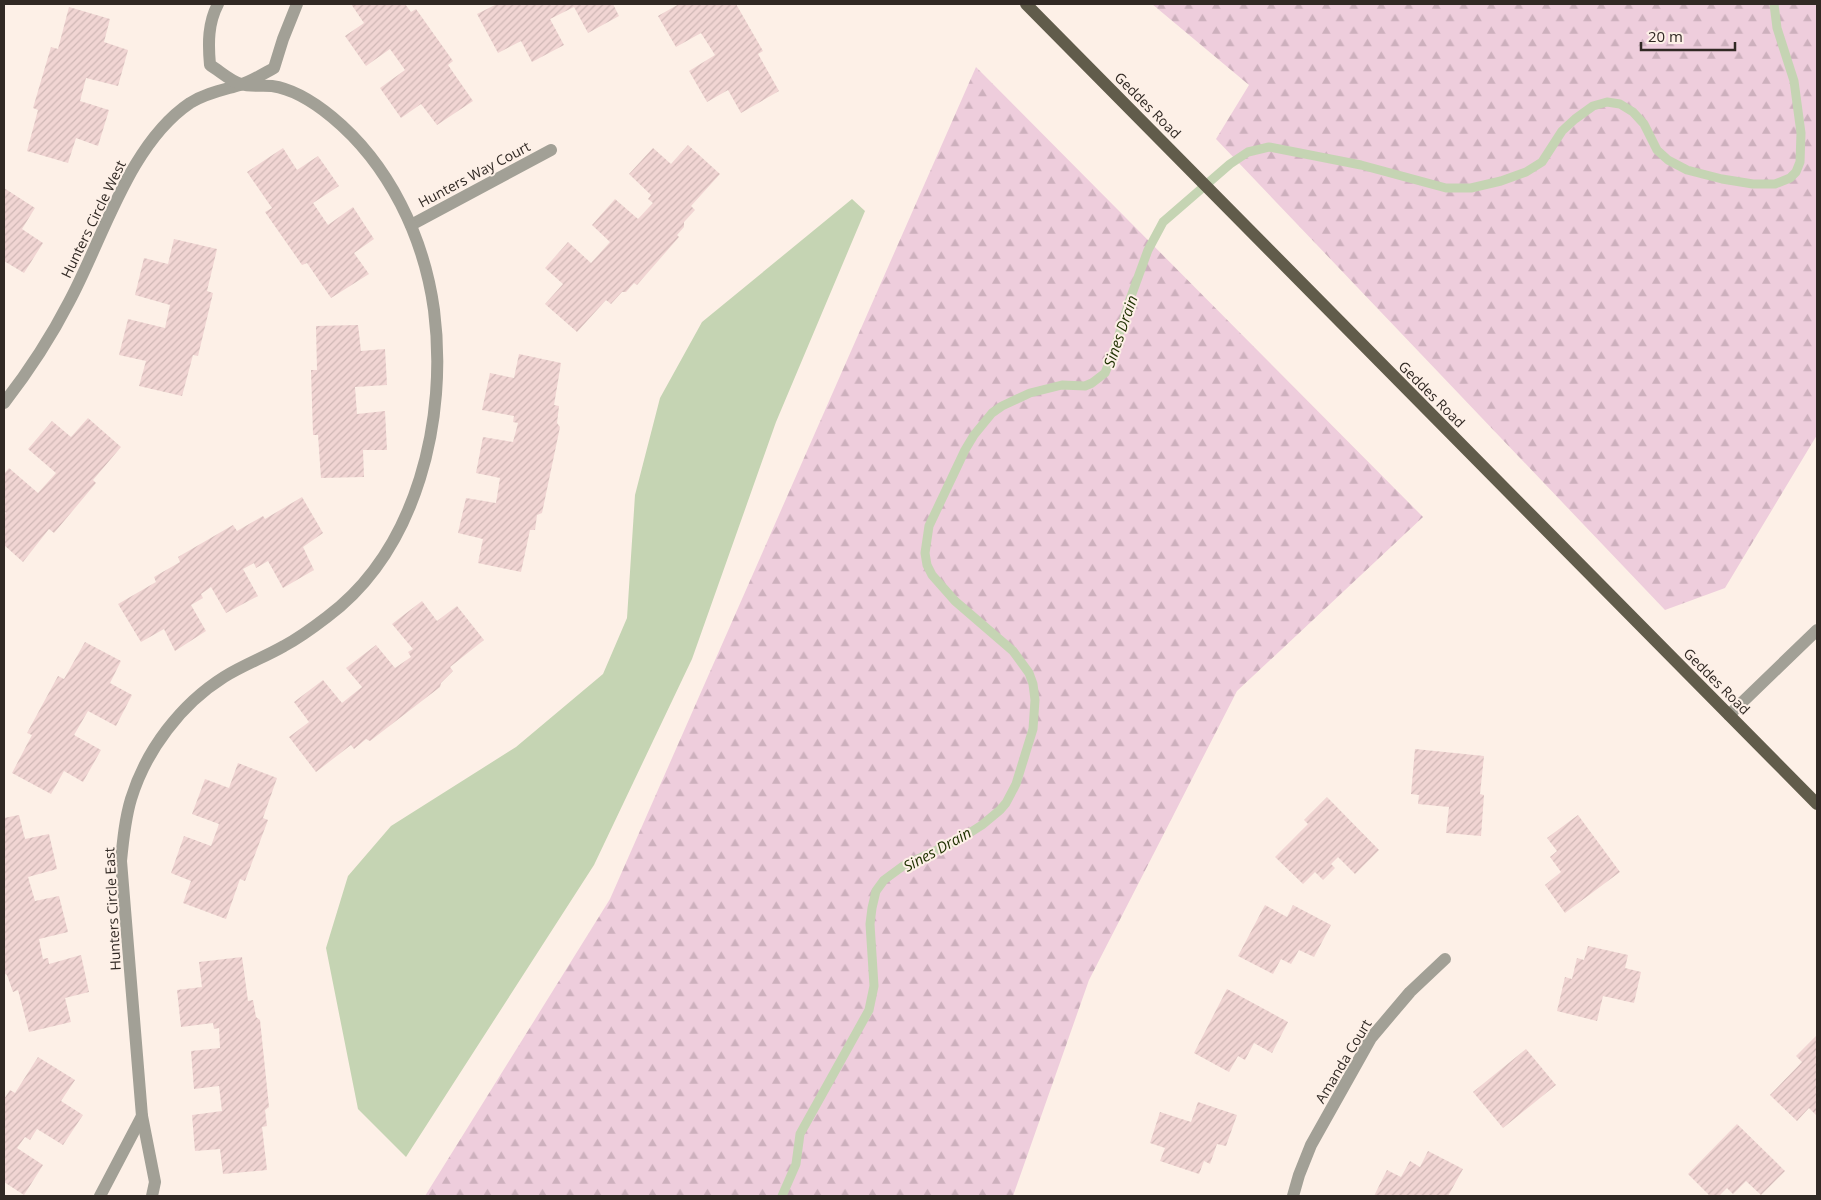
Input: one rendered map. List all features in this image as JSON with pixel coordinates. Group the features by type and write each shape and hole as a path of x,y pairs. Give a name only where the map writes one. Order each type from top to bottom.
{"main road":[{"name":"Geddes Road","path":"1026,4 1817,804"}],"street":[{"path":"218,4 211,22 208,44 210,65 241,85 274,68 297,4"},
{"name":"Hunters Circle East","path":"152,1196 155,1182 142,1116 121,861 123,833 131,798 150,756 164,733 202,693 224,677 287,645 330,615 374,569 406,515 422,476 430,446 434,414 437,356 436,323 432,291 424,259 398,198 377,164 359,143 332,117 310,101 275,86 241,85"},
{"name":"Hunters Circle West","path":"4,403 40,353 70,301 129,176 143,154 165,126 190,103 212,92 241,85"},
{"name":"Hunters Way Court","path":"411,225 551,150"},
{"path":"1729,715 1817,630"},
{"name":"Amanda Court","path":"1293,1196 1298,1175 1311,1145 1372,1038 1410,992 1445,959"},
{"path":"100,1196 142,1116"}],"green space":[{"path":"1152,4 1817,4 1817,435 1725,588 1665,610 1216,139 1249,85"},
{"path":"976,67 1423,517 1237,691 1089,980 1013,1196 425,1196 610,899"}],"shaded area":[{"path":"852,199 865,211 776,422 692,659 594,865 406,1157 358,1109 326,948 348,876 391,826 516,747 603,674 627,618 635,495 660,398 702,322"}],"building":[{"path":"351,4 405,4 411,12 416,9 453,61 448,65 473,101 437,125 421,104 401,118 380,88 405,70 390,49 366,66 345,36 364,23"},
{"path":"497,4 613,4 619,16 588,33 574,7 550,19 564,45 532,62 521,41 498,53 477,14"},
{"path":"679,4 736,4 763,51 758,54 779,91 741,113 728,90 707,102 689,71 715,55 701,33 676,47 658,16"},
{"path":"69,7 110,19 104,42 128,50 118,86 86,78 80,101 109,110 98,146 76,138 68,163 27,151 38,110 33,108 51,47 58,49"},
{"path":"688,145 720,174 691,206 695,210 684,222 684,227 677,235 679,237 637,285 634,283 611,304 606,300 577,332 545,304 563,284 545,268 568,242 591,263 610,242 592,225 615,199 638,219 653,203 648,199 651,195 629,174 653,148 671,164"},
{"path":"283,148 297,170 318,156 339,186 313,203 328,225 353,207 374,239 354,253 369,274 331,298 307,263 302,265 265,212 272,208 247,172"},
{"path":"4,188 35,208 22,229 43,243 24,273 4,261"},
{"path":"174,239 217,249 207,291 213,293 198,356 193,355 182,396 139,386 146,361 119,355 128,319 165,328 170,305 135,295 144,258 168,264"},
{"path":"358,325 361,351 385,349 387,385 355,387 357,414 385,411 387,450 363,450 364,477 321,478 318,435 313,435 311,370 317,370 316,326"},
{"path":"519,354 561,363 554,405 559,406 557,423 560,427 542,513 537,515 535,530 530,530 521,572 478,563 483,539 458,533 466,498 496,503 500,478 476,473 483,437 513,442 518,423 513,422 514,416 482,410 490,373 514,378"},
{"path":"88,418 121,447 93,480 96,483 54,533 49,529 23,562 4,545 4,515 6,513 4,511 4,474 9,468 38,493 56,473 28,449 52,421 71,437"},
{"path":"302,497 323,533 303,547 314,570 283,588 268,561 256,568 254,563 243,569 258,596 226,613 211,587 201,594 203,598 191,605 206,631 175,651 164,629 141,642 118,604 156,582 154,577 180,562 178,557 233,525 237,531 263,516 265,519"},
{"path":"422,601 437,621 457,606 484,640 450,667 453,671 441,683 440,687 370,741 366,739 354,749 351,745 316,772 289,737 309,722 294,702 323,680 342,703 362,687 346,668 376,645 395,668 411,657 408,652 413,649 392,624"},
{"path":"85,642 121,661 110,683 132,695 116,726 88,711 74,735 101,750 83,782 64,771 51,794 12,773 32,735 27,733 58,676 64,679"},
{"path":"1415,749 1484,756 1480,794 1484,795 1481,836 1446,833 1449,807 1418,804 1419,795 1411,794"},
{"path":"238,763 277,778 263,818 268,820 245,881 240,879 226,919 183,903 191,881 171,873 184,836 211,846 219,824 192,814 205,779 229,788"},
{"path":"1327,797 1379,850 1355,874 1338,857 1331,864 1335,868 1323,880 1315,872 1303,884 1275,857 1308,824 1304,820"},
{"path":"19,815 25,839 49,834 57,869 28,877 35,901 59,896 68,932 39,939 43,959 48,958 49,964 81,955 89,992 65,998 71,1022 29,1032 18,990 13,992 7,975 4,973 4,818"},
{"path":"1578,815 1620,872 1565,913 1545,885 1561,872 1550,857 1557,851 1547,838"},
{"path":"1265,905 1287,917 1293,905 1331,925 1314,957 1299,950 1291,964 1281,959 1273,974 1238,956"},
{"path":"1588,946 1628,955 1625,968 1641,972 1634,1003 1603,996 1597,1021 1557,1011 1565,977 1572,979 1577,958 1584,960"},
{"path":"242,957 248,1001 253,1000 256,1017 260,1020 269,1107 265,1110 267,1126 262,1127 267,1170 223,1174 220,1149 195,1151 192,1115 222,1111 219,1086 194,1089 191,1051 220,1048 219,1028 214,1029 213,1023 181,1027 177,990 202,987 199,962"},
{"path":"1227,989 1288,1022 1272,1053 1254,1043 1245,1060 1238,1056 1229,1072 1194,1053"},
{"path":"1817,1035 1817,1114 1809,1108 1797,1121 1770,1095 1802,1062 1796,1056"},
{"path":"1526,1049 1556,1085 1503,1128 1473,1092"},
{"path":"38,1057 75,1080 61,1101 83,1115 63,1145 37,1129 30,1140 25,1137 17,1148 43,1165 24,1195 4,1182 4,1099 10,1090 15,1093"},
{"path":"1198,1102 1237,1115 1226,1146 1217,1144 1210,1164 1204,1161 1199,1174 1160,1161 1165,1148 1150,1143 1160,1112 1191,1122"},
{"path":"1737,1124 1785,1171 1761,1195 1746,1181 1733,1194 1727,1188 1719,1196 1710,1196 1688,1174"},
{"path":"1428,1151 1463,1169 1448,1196 1374,1196 1387,1170 1401,1177 1410,1161 1420,1167"}],"waterway":[{"name":"Sines Drain","path":"782,1196 796,1164 800,1134 869,1010 874,986 870,924 876,891 884,880 903,866 960,839 982,825 1000,810 1016,784 1033,729 1035,700 1033,684 1029,673 1013,651 955,601 932,575 927,565 925,553 929,526 965,450 974,435 992,413 1002,406 1030,393 1062,385 1085,386 1105,373 1148,250 1163,222 1230,164 1248,152 1269,147 1361,165 1446,188 1471,188 1501,181 1526,172 1542,162 1562,131 1593,106 1607,102 1620,104 1633,112 1644,124 1657,150 1668,160 1687,170 1722,179 1753,184 1775,184 1790,178 1796,172 1800,162 1801,133 1794,81 1777,28 1774,4"}]}
